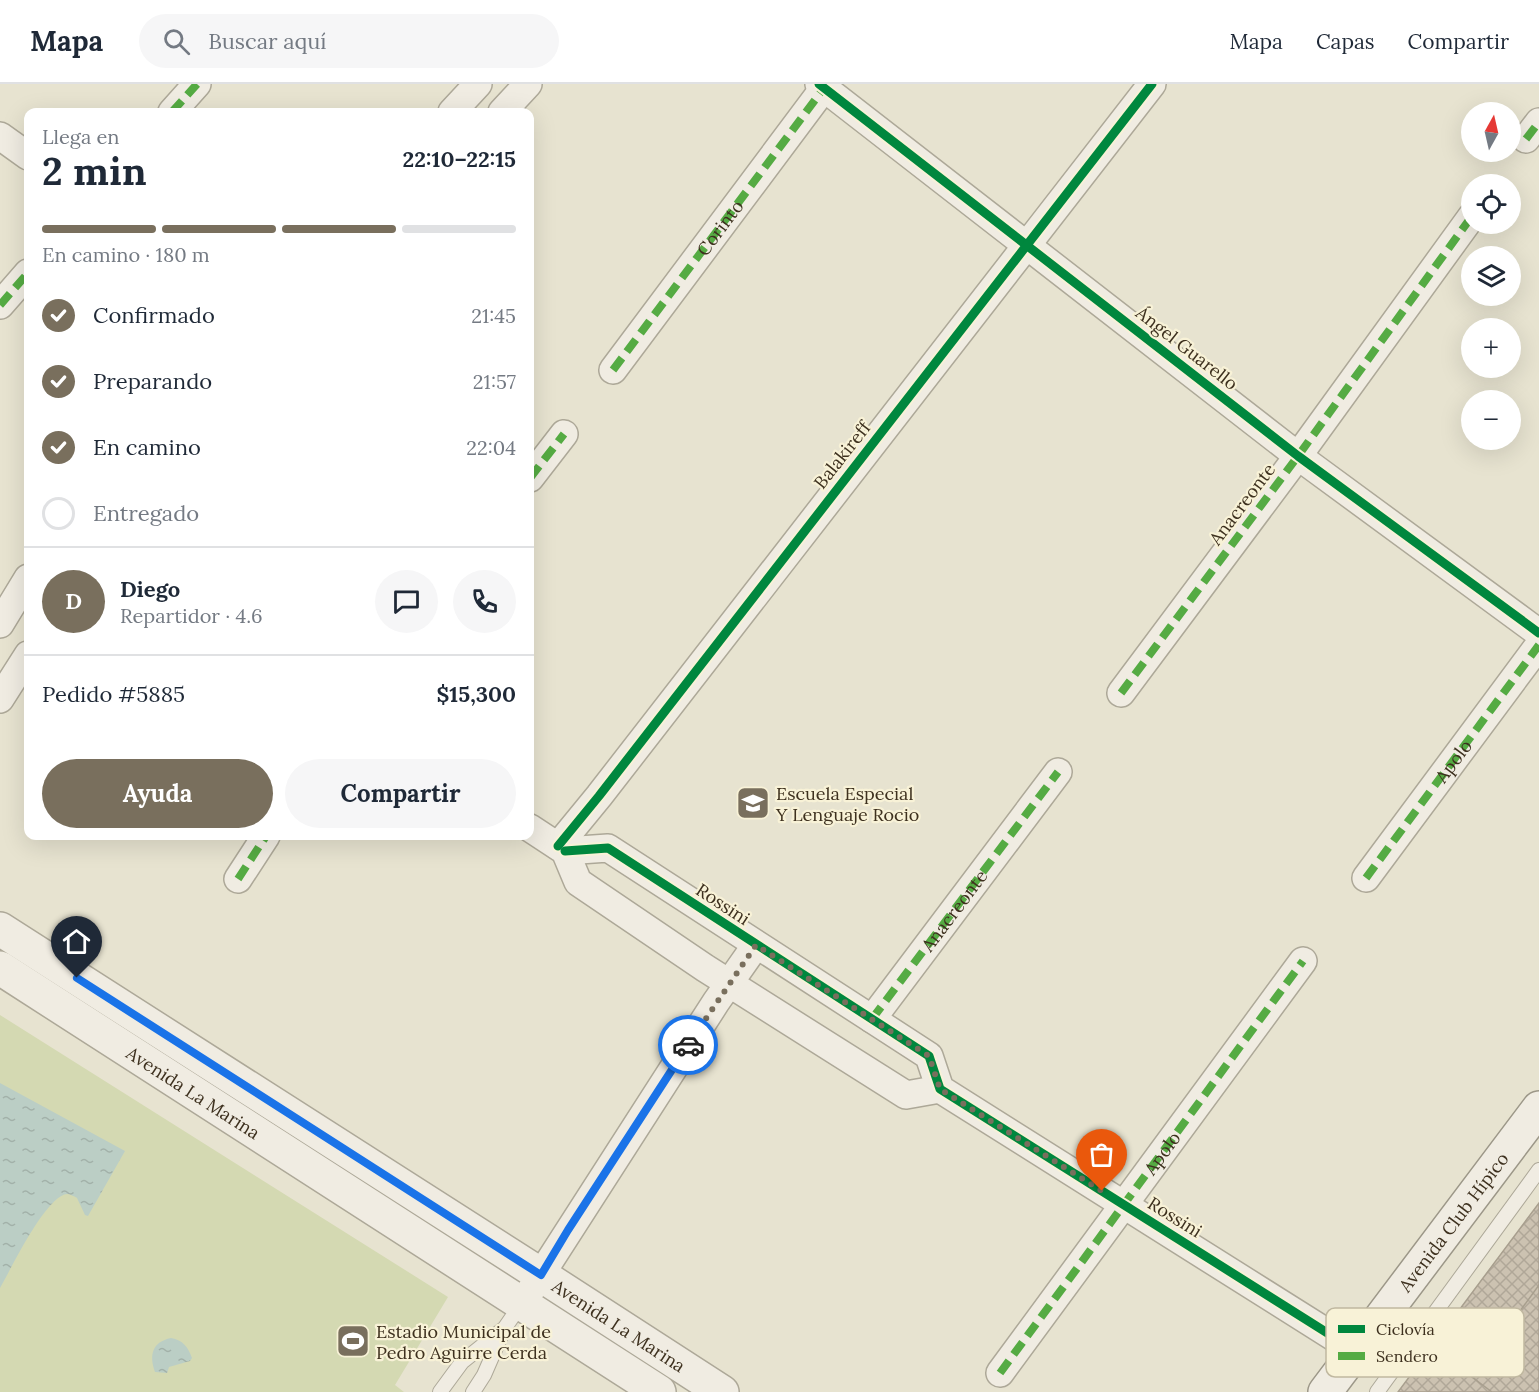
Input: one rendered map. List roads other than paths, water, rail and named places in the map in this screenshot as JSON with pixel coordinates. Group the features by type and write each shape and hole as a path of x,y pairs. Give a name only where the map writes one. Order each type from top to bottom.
{"street":[{"path":"176,108 197,84"},
{"path":"456,108 478,84"},
{"path":"505,108 528,84"},
{"name":"Balakireff","path":"562,848 599,796 1152,84"},
{"name":"Ángel Guarello","path":"823,85 1298,456 1539,633"},
{"name":"Corinto","path":"613,370 823,85"},
{"path":"0,136 24,153"},
{"name":"Anacreonte","path":"1121,693 1298,456 1461,231"},
{"path":"0,305 24,278"},
{"path":"534,473 564,434"},
{"path":"0,624 24,585"},
{"name":"Apolo","path":"1366,878 1539,645"},
{"path":"0,699 24,661"},
{"name":"Anacreonte","path":"872,1019 1058,772"},
{"path":"534,830 562,848 578,882 906,1095 940,1089"},
{"path":"238,879 263,840"},
{"name":"Rossini","path":"562,848 608,848 929,1056 940,1089 1326,1332"},
{"name":"Avenida La Marina","path":"0,929 541,1275 712,1390"},
{"path":"513,1316 729,982 756,945"},
{"name":"Apolo","path":"1000,1373 1303,961"},
{"name":"Avenida La Marina","path":"0,968 378,1211 513,1316 660,1392"},
{"name":"Avenida Club Hípico","path":"1388,1308 1539,1108"},
{"path":"290,1154 308,1126"},
{"path":"378,1211 397,1183"},
{"name":"Avenida Club Hípico","path":"1325,1392 1336,1377"}],"lane":[{"path":"1438,1308 1539,1170"},
{"path":"440,1392 462,1362 513,1316"},
{"path":"473,1392 484,1375 513,1316"},
{"path":"1377,1392 1388,1377"}],"water":[{"path":"0,1083 125,1151 88,1216 85,1215 77,1198 69,1194 59,1197 50,1206 30,1234 0,1288"},
{"path":"171,1338 179,1340 192,1358 190,1361 169,1367 167,1373 155,1372 152,1360 154,1350 160,1343"}],"place":[{"name":"Escuela Especial Y Lenguaje Rocio","path":"753,803"},
{"name":"Estadio Municipal de Pedro Aguirre Cerda","path":"353,1341"}]}
